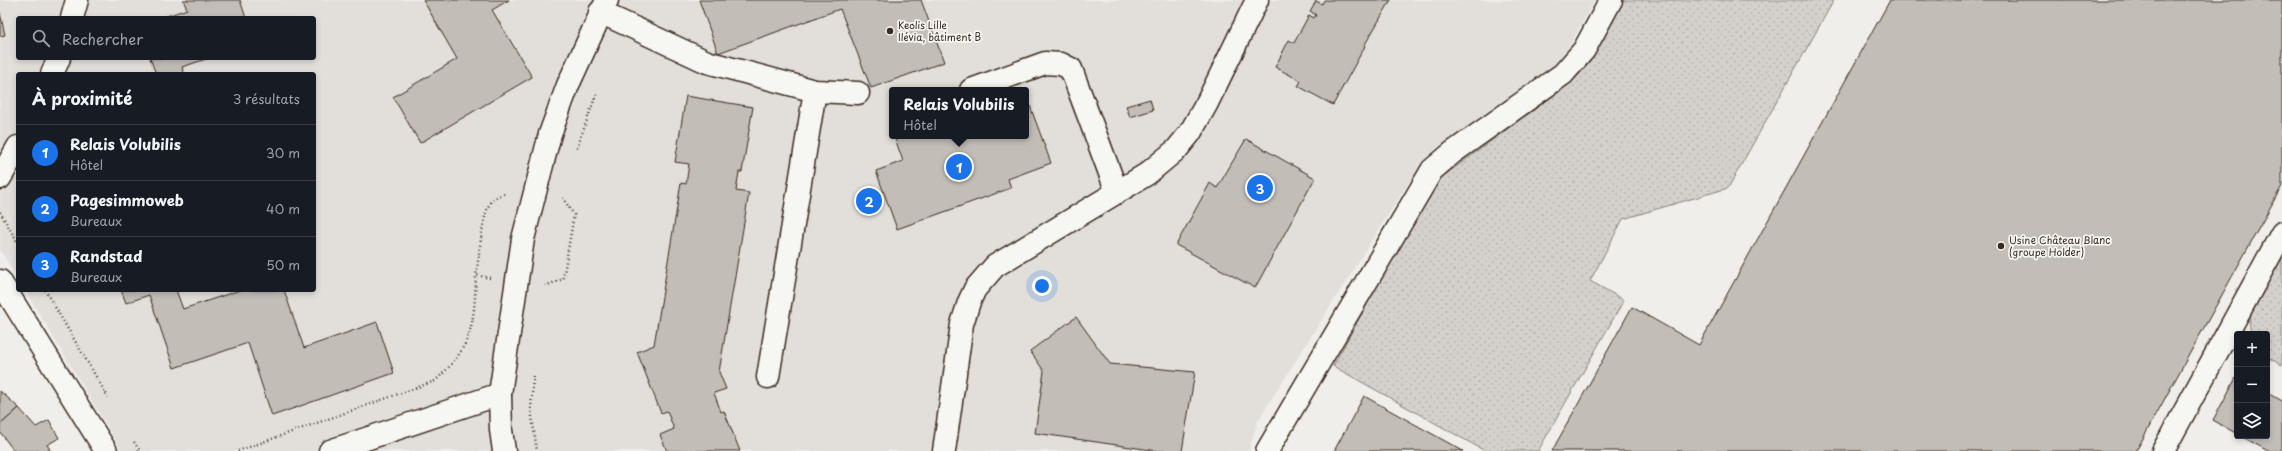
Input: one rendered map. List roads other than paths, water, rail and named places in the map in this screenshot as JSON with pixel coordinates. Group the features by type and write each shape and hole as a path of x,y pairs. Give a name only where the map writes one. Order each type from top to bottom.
{"street":[{"path":"73,16 77,0"},
{"path":"944,451 962,324 975,289 995,266 1161,164 1190,133 1212,93 1257,0"},
{"path":"1267,451 1432,170 1452,152 1563,74 1584,50 1611,0"},
{"path":"504,451 501,430 500,394 523,239 542,158 568,85 604,6 707,62 815,91 858,93"},
{"path":"53,72 58,60"},
{"path":"979,87 1045,63 1061,64 1071,69 1117,192"},
{"path":"768,377 815,91"},
{"path":"0,178 16,150"},
{"path":"2163,451 2282,233"},
{"path":"0,282 106,451"},
{"path":"330,451 500,394"}],"place":[{"name":"Keolis Lille Ilévia, bâtiment B","path":"890,31"},
{"name":"Relais Volubilis","path":"959,167"},
{"name":"Randstad","path":"1260,188"},
{"name":"Pagesimmoweb","path":"869,201"},
{"name":"Usine Château Blanc (groupe Holder)","path":"2001,246"}]}
